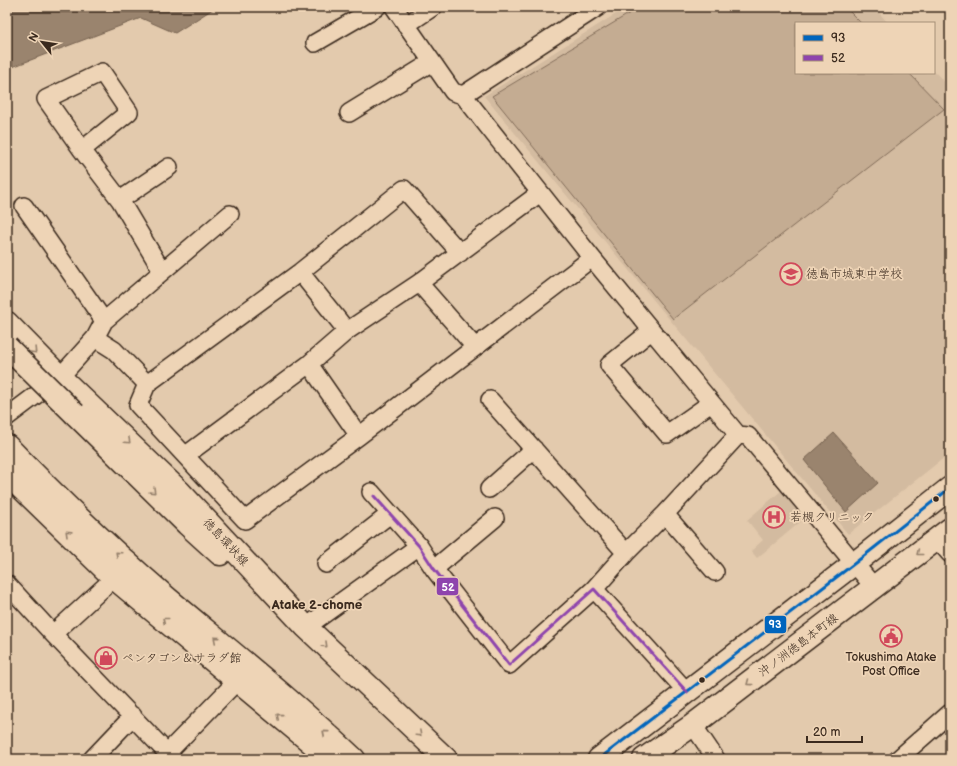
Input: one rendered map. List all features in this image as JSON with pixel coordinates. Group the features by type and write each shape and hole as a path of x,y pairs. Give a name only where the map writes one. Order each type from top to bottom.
{"main road":[{"name":"徳島環状線","path":"7,323 60,377 180,492 306,627 446,759"},
{"path":"7,347 193,529 306,627"},
{"path":"7,446 79,519 132,568 267,682 354,759"},
{"path":"7,474 114,578 331,759"},
{"path":"599,759 855,563 950,488"},
{"name":"沖ノ洲徳島本町線","path":"644,759 693,725 874,587 946,540"}],"street":[{"path":"315,43 377,7"},
{"path":"394,7 453,92 463,95 592,258 738,436"},
{"path":"406,25 433,7"},
{"path":"463,95 598,7"},
{"path":"350,113 432,62"},
{"path":"82,150 128,112 102,72 46,99 82,150 120,200 162,271"},
{"path":"120,200 169,167"},
{"path":"460,253 404,190 300,272 146,384 138,405 245,520 359,436 592,258"},
{"path":"186,455 309,364 346,331 419,283 540,193"},
{"path":"24,206 104,320"},
{"path":"7,417 60,377 95,338 104,320 230,214"},
{"path":"300,272 346,331"},
{"path":"419,283 475,347"},
{"path":"651,331 608,365 667,434 711,403"},
{"path":"95,338 114,350 146,384"},
{"path":"309,364 359,436"},
{"path":"490,400 626,553"},
{"path":"371,492 419,546 434,569 509,665 594,589 626,553 665,514 738,436 748,436 874,587"},
{"path":"489,489 534,449"},
{"path":"326,564 390,514"},
{"path":"665,514 715,572"},
{"path":"434,569 495,518"},
{"path":"306,627 419,546"},
{"path":"53,634 114,578"},
{"path":"7,584 170,756 237,681"},
{"path":"594,589 687,692"},
{"path":"898,759 950,713"},
{"path":"92,759 133,716"},
{"path":"693,725 716,759"}],"shaded area":[{"path":"7,7 216,7 175,33 141,18 7,69"},
{"name":"徳島市城東中学校","path":"627,7 874,7 887,22 795,22 795,74 935,74 935,72 950,88 950,453 848,534 484,96"},
{"path":"640,7 845,7 860,22 795,22 795,74 910,74 944,109 673,319 492,96"},
{"path":"834,433 878,483 846,512 804,460"},
{"path":"781,491 804,519 757,558 751,551 763,540 747,520"}],"transit line":[{"name":"93","path":"599,759 855,563 950,488"},
{"name":"52","path":"374,496 419,546 434,569 509,665 594,589 687,692"}],"place":[{"name":"徳島市城東中学校","path":"791,274"},
{"name":"若槻クリニック","path":"774,517"},
{"name":"Tokushima Atake Post Office","path":"891,636"},
{"name":"ペンタゴン＆サラダ館","path":"106,658"}],"district":[{"name":"Atake 2-chome","path":"317,604"}]}
